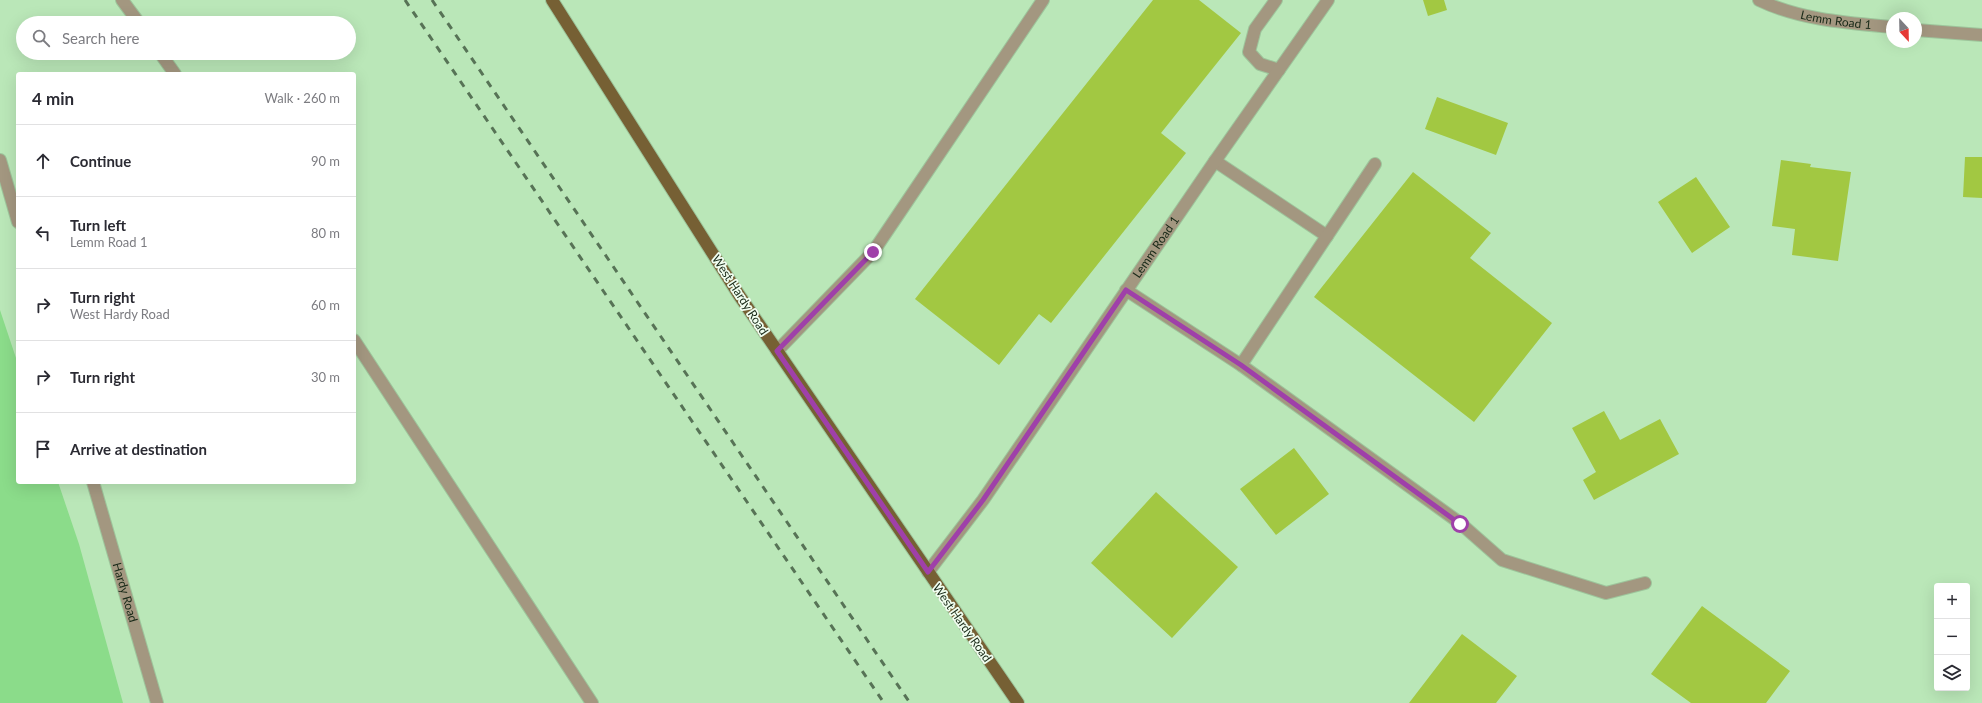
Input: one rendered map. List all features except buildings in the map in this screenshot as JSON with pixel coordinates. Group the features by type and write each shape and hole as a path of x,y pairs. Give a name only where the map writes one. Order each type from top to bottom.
{"main road":[{"name":"West Hardy Road","path":"552,0 739,295 1018,703"}],"street":[{"path":"122,0 134,16"},
{"path":"777,351 873,252 1043,0"},
{"path":"1276,0 1255,29 1249,52 1260,64 1278,70"},
{"name":"Lemm Road 1","path":"928,572 983,500 1215,161 1328,0"},
{"name":"Lemm Road 1","path":"1759,0 1799,14 1839,22 1886,26"},
{"path":"1922,30 1982,35"},
{"path":"165,60 174,72"},
{"path":"0,160 16,215"},
{"path":"1215,161 1327,236"},
{"path":"1241,365 1375,164"},
{"path":"1126,290 1241,365 1460,524 1502,560 1606,593 1645,583"},
{"path":"356,343 592,703"},
{"name":"Hardy Road","path":"94,484 157,703"}],"green space":[{"path":"0,310 16,358 16,484 59,484 79,544 123,703 0,703"}],"railway":[{"path":"405,0 884,703"},
{"path":"432,0 910,703"}],"route":[{"path":"873,252 777,351 928,572 983,500 1126,290 1241,365 1460,524"}]}
